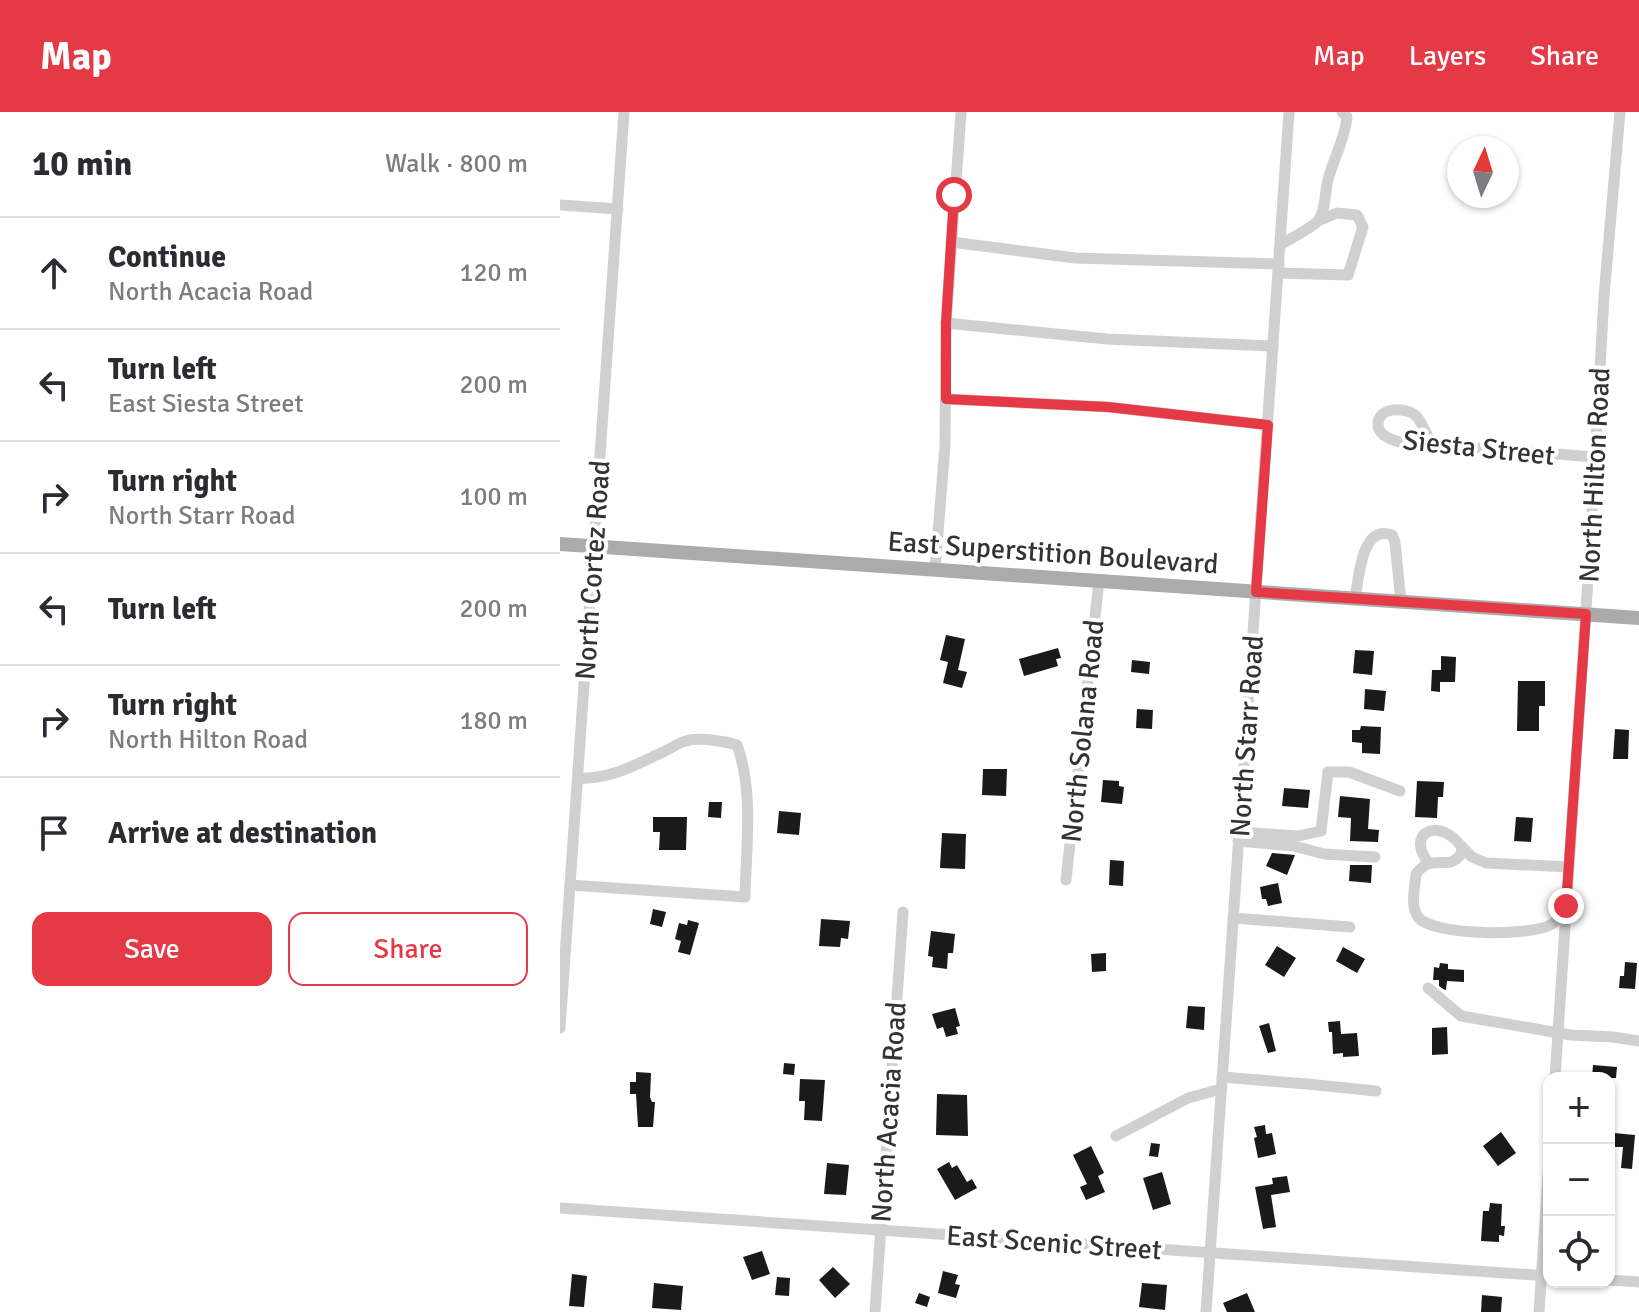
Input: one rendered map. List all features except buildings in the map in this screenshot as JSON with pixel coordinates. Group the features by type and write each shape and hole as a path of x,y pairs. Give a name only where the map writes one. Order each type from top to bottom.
{"main road":[{"name":"East Superstition Boulevard","path":"560,544 1639,618"}],"street":[{"name":"North Cortez Road","path":"560,1028 570,885 566,867 578,778 624,112"},
{"path":"935,570 945,446 946,323 961,112"},
{"name":"North Starr Road","path":"1206,1312 1289,112"},
{"path":"1318,221 1333,159 1346,128 1347,117 1342,112"},
{"name":"North Hilton Road","path":"1555,1072 1604,296 1620,112"},
{"path":"560,205 618,209"},
{"path":"951,242 1075,258 1279,268 1348,275 1363,227 1357,215 1337,213 1280,245"},
{"path":"946,323 1107,339 1273,346"},
{"path":"946,399 1108,407 1268,425"},
{"name":"Siesta Street","path":"1432,445 1412,412 1404,409 1389,411 1379,417 1380,431 1409,445 1595,457"},
{"path":"1355,599 1367,544 1375,535 1384,532 1392,535 1395,542 1401,602"},
{"name":"North Solana Road","path":"1066,880 1099,581"},
{"path":"570,885 745,897 747,788 743,760 737,745 723,741 687,740 628,769 605,777 578,778"},
{"path":"1239,837 1298,836 1321,831 1328,772 1349,772 1400,791"},
{"path":"1429,863 1421,854 1421,842 1423,835 1436,830 1445,831 1472,857 1486,863 1569,867"},
{"path":"1239,837 1324,854 1375,857"},
{"path":"1461,846 1462,853 1457,859 1449,863 1429,863 1416,874 1414,905 1421,920 1434,927 1472,932 1510,932 1545,928 1555,923 1566,906"},
{"name":"North Acacia Road","path":"875,1312 903,912"},
{"path":"1233,918 1350,927"},
{"path":"1428,988 1461,1016 1571,1035 1639,1041"},
{"path":"1116,1136 1221,1083 1376,1091"},
{"name":"East Scenic Street","path":"560,1208 1543,1275"},
{"path":"1615,1280 1639,1282"},
{"path":"1539,1312 1543,1287"}],"route":[{"path":"954,195 946,323 946,399 1108,407 1268,425 1256,592 1586,614 1566,906"}]}
